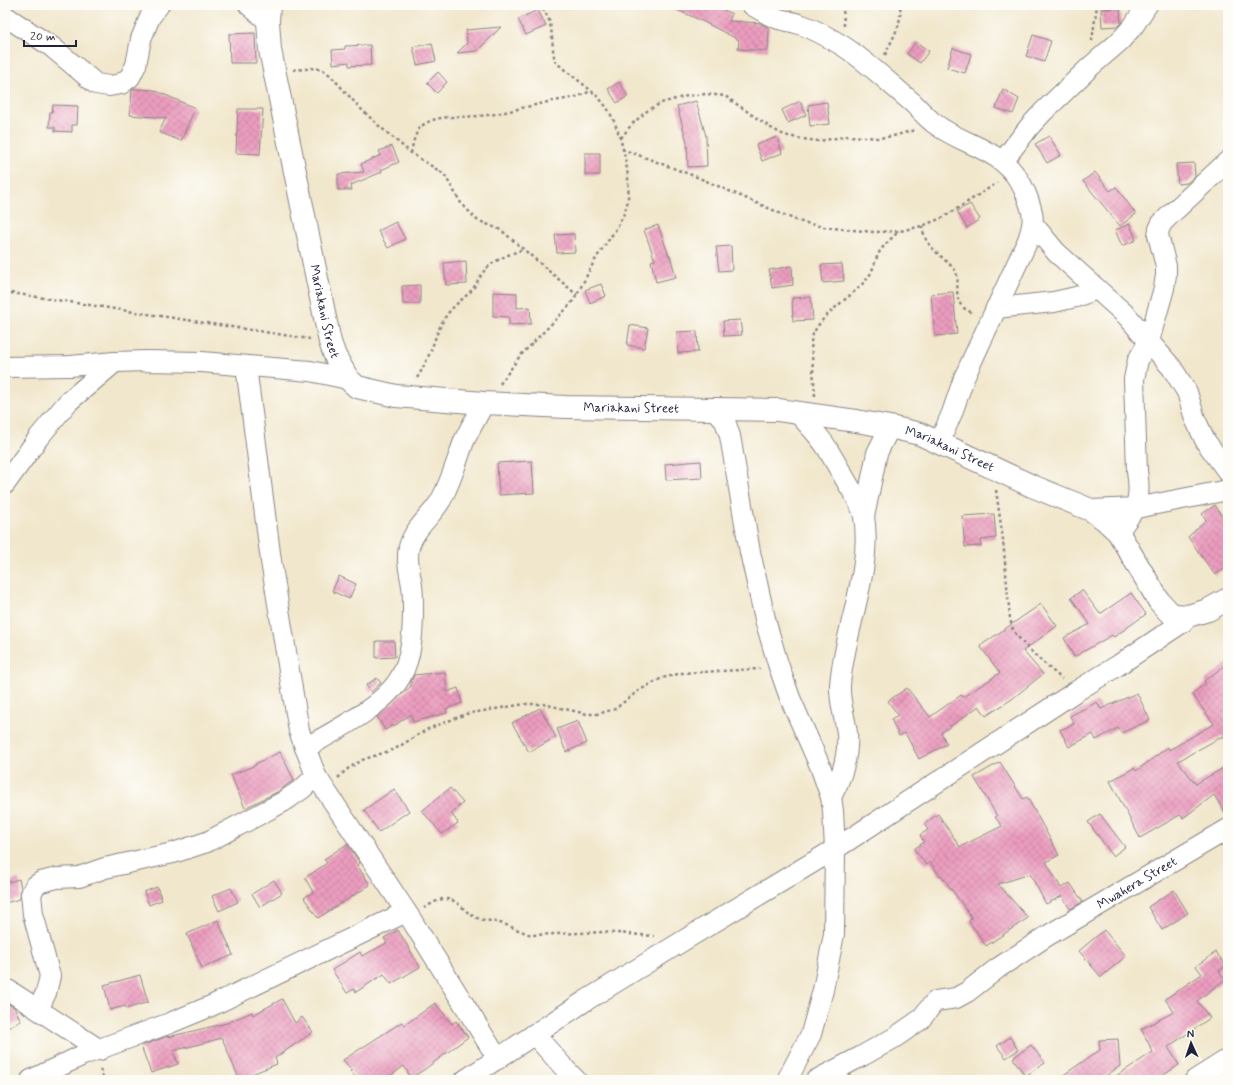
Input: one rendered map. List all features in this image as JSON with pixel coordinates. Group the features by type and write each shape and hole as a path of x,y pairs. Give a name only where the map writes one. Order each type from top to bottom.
{"street":[{"path":"5,16 52,47 96,84 109,86 121,84 130,77 136,65 141,38 150,17 159,5"},
{"path":"249,5 269,13"},
{"path":"752,5 778,18 803,25 844,46 934,123 944,130 990,152 1009,167 1023,188 1032,210 1033,224 1028,240 964,378 939,443"},
{"path":"1009,167 1034,122 1090,67 1120,41 1134,25 1147,5"},
{"name":"Mariakani Street","path":"269,13 270,50 274,72 330,342 348,379 356,387 396,396 484,403 566,407 778,410 890,427 920,434 1032,486 1091,510 1104,519 1118,532 1159,601 1169,612 1175,615 1188,616 1208,610 1228,599"},
{"path":"1118,532 1136,508 1139,498 1134,379 1138,360 1149,341 1164,288 1166,266 1158,236 1159,229 1162,223 1170,215 1228,161"},
{"path":"1033,224 1056,252 1127,316 1172,368 1187,392 1195,419 1206,442 1228,472"},
{"path":"995,311 1076,297 1097,289"},
{"path":"5,366 70,366 115,362 202,362 310,371 348,379"},
{"path":"5,484 39,437 68,402 115,362"},
{"path":"246,366 275,591 299,731 305,748 321,783 407,914 498,1059"},
{"path":"305,748 355,719 391,691 402,676 409,655 413,628 412,587 407,560 410,547 419,527 431,515 441,500 450,481 465,439 484,403"},
{"path":"714,410 726,421 730,436 750,552 766,623 778,664 790,698 820,766 831,797 835,849 834,934 823,990 811,1034 787,1080"},
{"path":"807,414 855,495 864,517 864,561 847,641 840,684 840,702 847,733 845,763 840,781 831,797"},
{"path":"864,517 877,452 890,427"},
{"path":"1091,510 1136,508 1228,490"},
{"path":"465,1080 534,1034 686,939 835,849 1117,666 1183,622 1188,616"},
{"path":"38,1009 46,993 50,976 33,914 31,894 35,886 41,882 56,878 79,876 173,853 207,842 283,802 302,789 321,783"},
{"name":"Mwahera Street","path":"816,1080 894,1038 920,1020 936,1001 956,998 968,992 998,968 1046,936 1228,829"},
{"path":"31,1080 83,1055 100,1050 211,1006 407,914"},
{"path":"5,988 100,1050"},
{"path":"534,1034 576,1080"},
{"path":"1195,1080 1228,1059"}],"path":[{"path":"484,403 510,372 520,356 570,305 577,295 594,262 615,231 627,207 629,183 620,138 607,108 601,100 556,61 553,52 550,21 547,14 537,5"},
{"path":"877,73 898,29 901,18 900,5"},
{"path":"1090,67 1093,33 1098,5"},
{"path":"274,72 315,68 323,70 330,75 359,107 378,125 411,153 444,174 462,203 477,220 501,230 577,295"},
{"path":"411,153 418,129 430,121 439,118 499,114 581,96 590,91"},
{"path":"620,138 632,124 647,111 660,103 687,96 706,94 725,96 771,128 784,134 802,139 818,141 849,136 880,138 893,136 934,123"},
{"path":"622,149 697,177 798,221 823,227 874,232 900,231 922,226 944,217 1009,167"},
{"path":"922,226 927,242 933,250 955,270 957,276 958,298 962,306 968,311 977,314 995,311"},
{"path":"807,414 812,354 812,335 815,329 869,276 881,250 900,231"},
{"path":"405,397 428,359 441,325 447,314 477,284 486,269 502,258 524,249"},
{"path":"5,292 330,342"},
{"path":"990,466 997,495 1004,540 1009,612 1013,630 1037,657 1075,692"},
{"path":"321,783 362,760 395,749 428,729 466,714 526,704 543,704 587,714 597,714 615,709 638,691 662,678 682,673 756,670 778,664"},
{"path":"407,914 445,898 452,900 473,916 504,924 526,934 603,932 686,939"}],"building":[{"path":"665,5 714,5 732,14 729,21 760,23 769,28 768,51 738,49 739,40 698,19"},
{"path":"1120,8 1121,23 1118,26 1102,27 1101,9"},
{"path":"538,10 546,26 526,35 518,19"},
{"path":"501,27 477,51 457,53 467,43 466,30"},
{"path":"255,33 256,63 230,63 229,34"},
{"path":"1033,35 1051,41 1044,62 1026,56"},
{"path":"916,42 929,51 920,63 907,54"},
{"path":"432,43 436,61 417,65 413,47"},
{"path":"370,45 371,65 349,66 349,62 333,64 332,50 345,49 345,46"},
{"path":"953,48 971,54 965,73 947,68"},
{"path":"438,72 447,82 437,93 427,83"},
{"path":"619,82 628,96 617,103 608,89"},
{"path":"1003,89 1019,99 1013,114 996,108"},
{"path":"132,90 154,90 195,108 181,141 159,132 166,118 130,115"},
{"path":"696,101 706,136 707,166 688,167 687,142 677,106"},
{"path":"800,101 806,115 788,123 782,110"},
{"path":"827,102 830,124 810,126 808,105"},
{"path":"53,105 78,106 77,125 72,125 72,132 55,131 55,127 49,127 50,112 52,112"},
{"path":"238,109 263,109 260,154 236,153"},
{"path":"1049,136 1061,155 1047,163 1035,144"},
{"path":"777,137 782,153 762,161 756,145"},
{"path":"392,146 399,162 381,170 382,172 351,185 352,190 338,190 338,174 364,172 361,164 381,155 379,151"},
{"path":"585,153 600,153 600,175 585,175"},
{"path":"1194,163 1195,176 1187,183 1178,184 1176,164"},
{"path":"1095,172 1110,191 1116,187 1136,214 1120,226 1083,181"},
{"path":"970,204 980,219 967,228 957,211"},
{"path":"396,222 405,239 388,248 378,231"},
{"path":"1130,224 1136,240 1122,246 1115,230"},
{"path":"658,225 676,277 656,282 651,261 655,260 644,230"},
{"path":"574,234 575,252 557,253 555,235"},
{"path":"731,246 732,270 719,271 716,247"},
{"path":"466,261 467,284 446,285 444,263"},
{"path":"842,264 844,281 823,283 821,265"},
{"path":"792,266 793,285 772,288 769,270"},
{"path":"601,284 606,296 590,303 585,290"},
{"path":"420,285 420,304 403,304 402,286"},
{"path":"493,292 517,293 517,308 530,307 531,324 509,325 509,317 493,316"},
{"path":"953,292 957,334 935,336 931,294"},
{"path":"811,297 813,320 793,321 792,298"},
{"path":"740,320 742,335 724,336 723,321"},
{"path":"630,325 648,328 644,348 627,345"},
{"path":"697,331 698,352 678,353 677,332"},
{"path":"532,461 534,493 499,495 497,463"},
{"path":"701,461 702,478 666,480 665,464"},
{"path":"1215,505 1228,525 1228,566 1215,575 1188,537 1206,520 1202,514"},
{"path":"994,514 996,538 981,540 981,546 965,547 962,516"},
{"path":"339,576 356,584 349,599 332,591"},
{"path":"1082,590 1100,614 1131,593 1146,614 1114,637 1112,635 1074,657 1064,638 1090,624 1071,598"},
{"path":"1041,604 1057,626 1023,651 1043,674 1012,699 986,716 979,706 941,733 947,744 919,759 905,733 899,736 891,719 898,715 888,701 907,688 930,717 961,695 963,697 1000,673 980,646"},
{"path":"376,641 394,641 395,657 376,658"},
{"path":"1228,663 1228,743 1223,736 1178,761 1196,784 1228,765 1228,818 1214,795 1183,818 1180,815 1140,838 1110,781 1134,768 1136,771 1168,747 1169,750 1214,724 1192,694 1206,683 1204,681"},
{"path":"445,672 447,692 458,688 462,703 446,709 447,713 413,722 411,714 394,726 393,725 385,730 377,717 411,686 414,675"},
{"path":"377,678 381,683 371,692 366,685"},
{"path":"1137,693 1150,720 1121,733 1118,728 1096,740 1093,734 1069,747 1060,730 1074,724 1070,716 1097,702 1101,709"},
{"path":"540,708 556,737 529,752 512,723"},
{"path":"578,721 587,743 566,752 557,729"},
{"path":"280,752 294,780 277,792 245,808 231,775 256,765 255,764"},
{"path":"1000,762 1023,799 1027,797 1059,855 1046,862 1061,888 1070,883 1083,902 1070,909 1062,896 1046,904 1030,874 998,884 1028,918 986,946 969,921 972,918 941,875 940,876 930,862 926,865 914,849 924,842 920,835 928,830 924,824 938,814 960,847 1002,826 995,817 997,816 974,777"},
{"path":"450,788 463,803 451,813 458,823 442,834 422,811"},
{"path":"394,789 409,811 379,832 364,810"},
{"path":"1100,814 1125,847 1113,856 1088,822"},
{"path":"347,844 360,863 357,865 370,885 318,918 304,898 313,892 305,878 327,863 324,859"},
{"path":"19,879 21,888 20,899 5,903 5,883"},
{"path":"274,880 282,893 260,907 252,894"},
{"path":"157,887 162,900 149,905 144,892"},
{"path":"231,888 238,902 219,911 212,896"},
{"path":"1174,890 1188,913 1162,930 1148,907"},
{"path":"218,920 233,955 202,968 187,934"},
{"path":"398,930 420,967 391,984 384,974 356,992 354,989 347,993 332,970 360,952 362,956 387,943 384,938"},
{"path":"1104,930 1126,956 1101,977 1079,951"},
{"path":"1216,952 1226,966 1219,971 1225,979 1197,1001 1210,1018 1168,1047 1179,1065 1156,1080 1110,1080 1153,1052 1141,1029 1174,1012 1165,999 1202,974 1196,966"},
{"path":"140,975 148,1002 126,1009 125,1006 110,1010 104,985"},
{"path":"282,999 295,1023 302,1017 313,1032 275,1058 277,1064 239,1079 222,1038 173,1051 178,1064 151,1073 141,1046 168,1036 227,1023 252,1012 253,1015"},
{"path":"5,1002 14,1007 21,1021 5,1029"},
{"path":"435,1003 452,1024 456,1021 468,1037 411,1078 404,1066 385,1080 358,1080 343,1060 402,1022 405,1025"},
{"path":"1010,1037 1018,1050 1006,1058 997,1046"},
{"path":"1118,1039 1120,1066 1100,1080 1056,1080 1100,1050 1099,1040"},
{"path":"1031,1045 1045,1063 1025,1076 1013,1058"}]}
